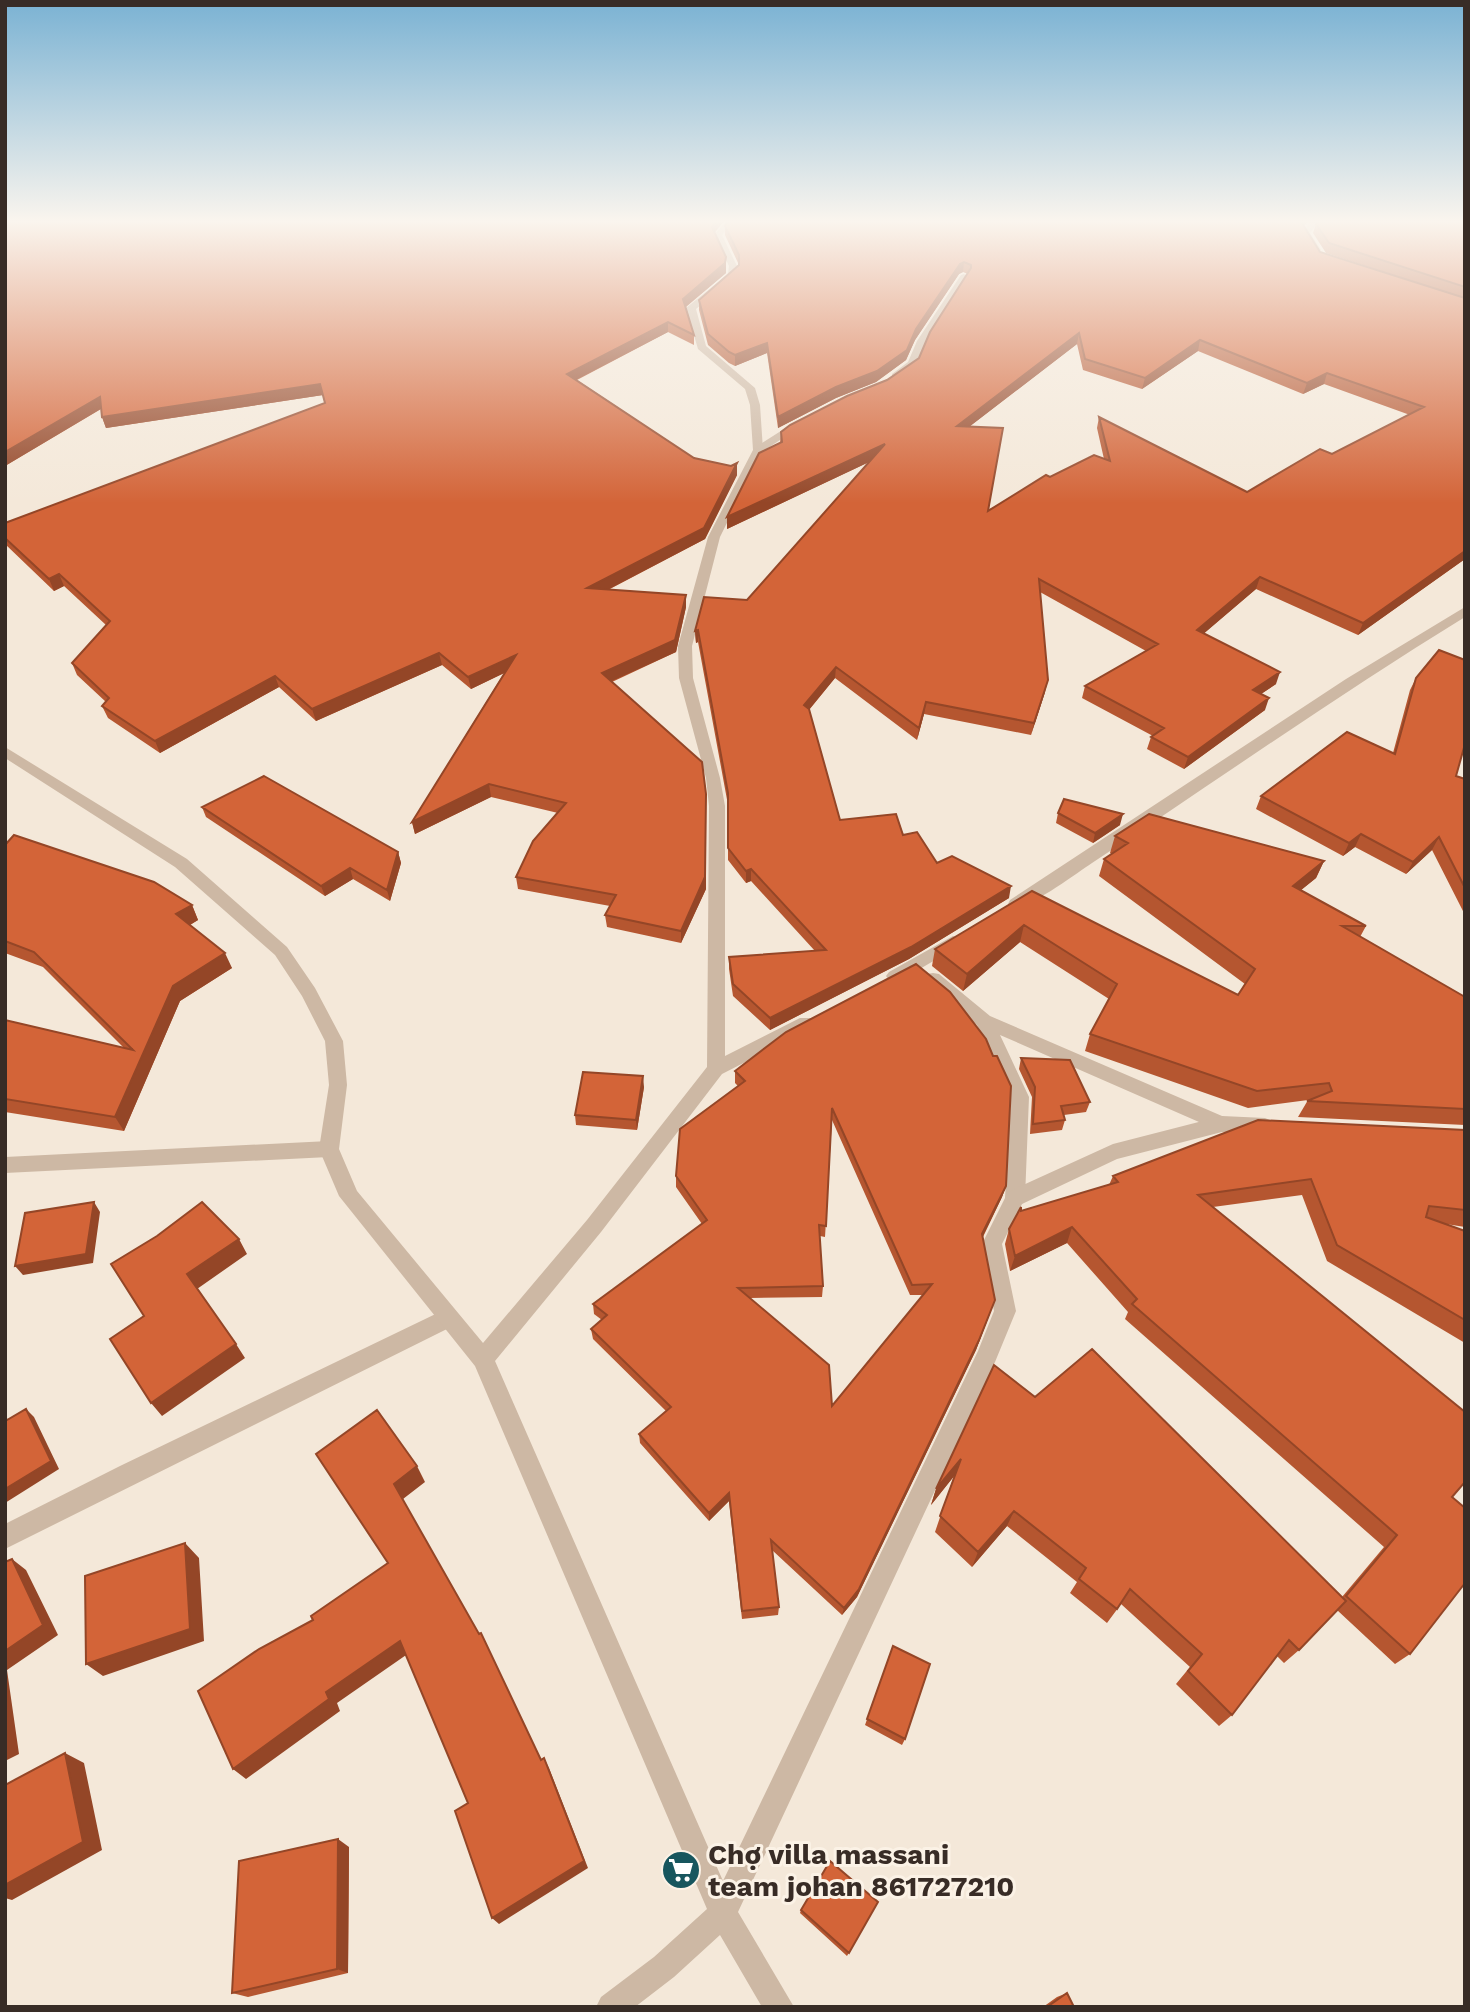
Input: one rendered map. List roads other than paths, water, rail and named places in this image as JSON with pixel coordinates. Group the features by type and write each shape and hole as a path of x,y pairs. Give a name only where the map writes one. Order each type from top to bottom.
{"street":[{"path":"691,315 701,347 750,388 755,405 758,450 714,537 685,646 686,678 713,778 717,806 716,1069"},
{"path":"881,386 912,364 922,341 939,315"},
{"path":"758,450 806,420"},
{"path":"998,914 1234,762 1400,650 1465,611"},
{"path":"5,751 181,863 281,951 309,993 334,1041 338,1085 329,1149 349,1196 483,1359 723,1913 779,2007"},
{"path":"881,984 963,936"},
{"path":"916,965 984,1021 1222,1124"},
{"path":"483,1359 594,1226 716,1069 822,1014"},
{"path":"611,2007 664,1967 723,1913 987,1355 1005,1311 992,1244 1015,1198 1020,1097 984,1021"},
{"path":"1015,1198 1113,1152 1222,1124 1289,1127"},
{"path":"5,1165 329,1149"},
{"path":"5,1537 448,1318"}],"place":[{"name":"Chợ villa massani team johan 861727210","path":"681,1870"}]}
